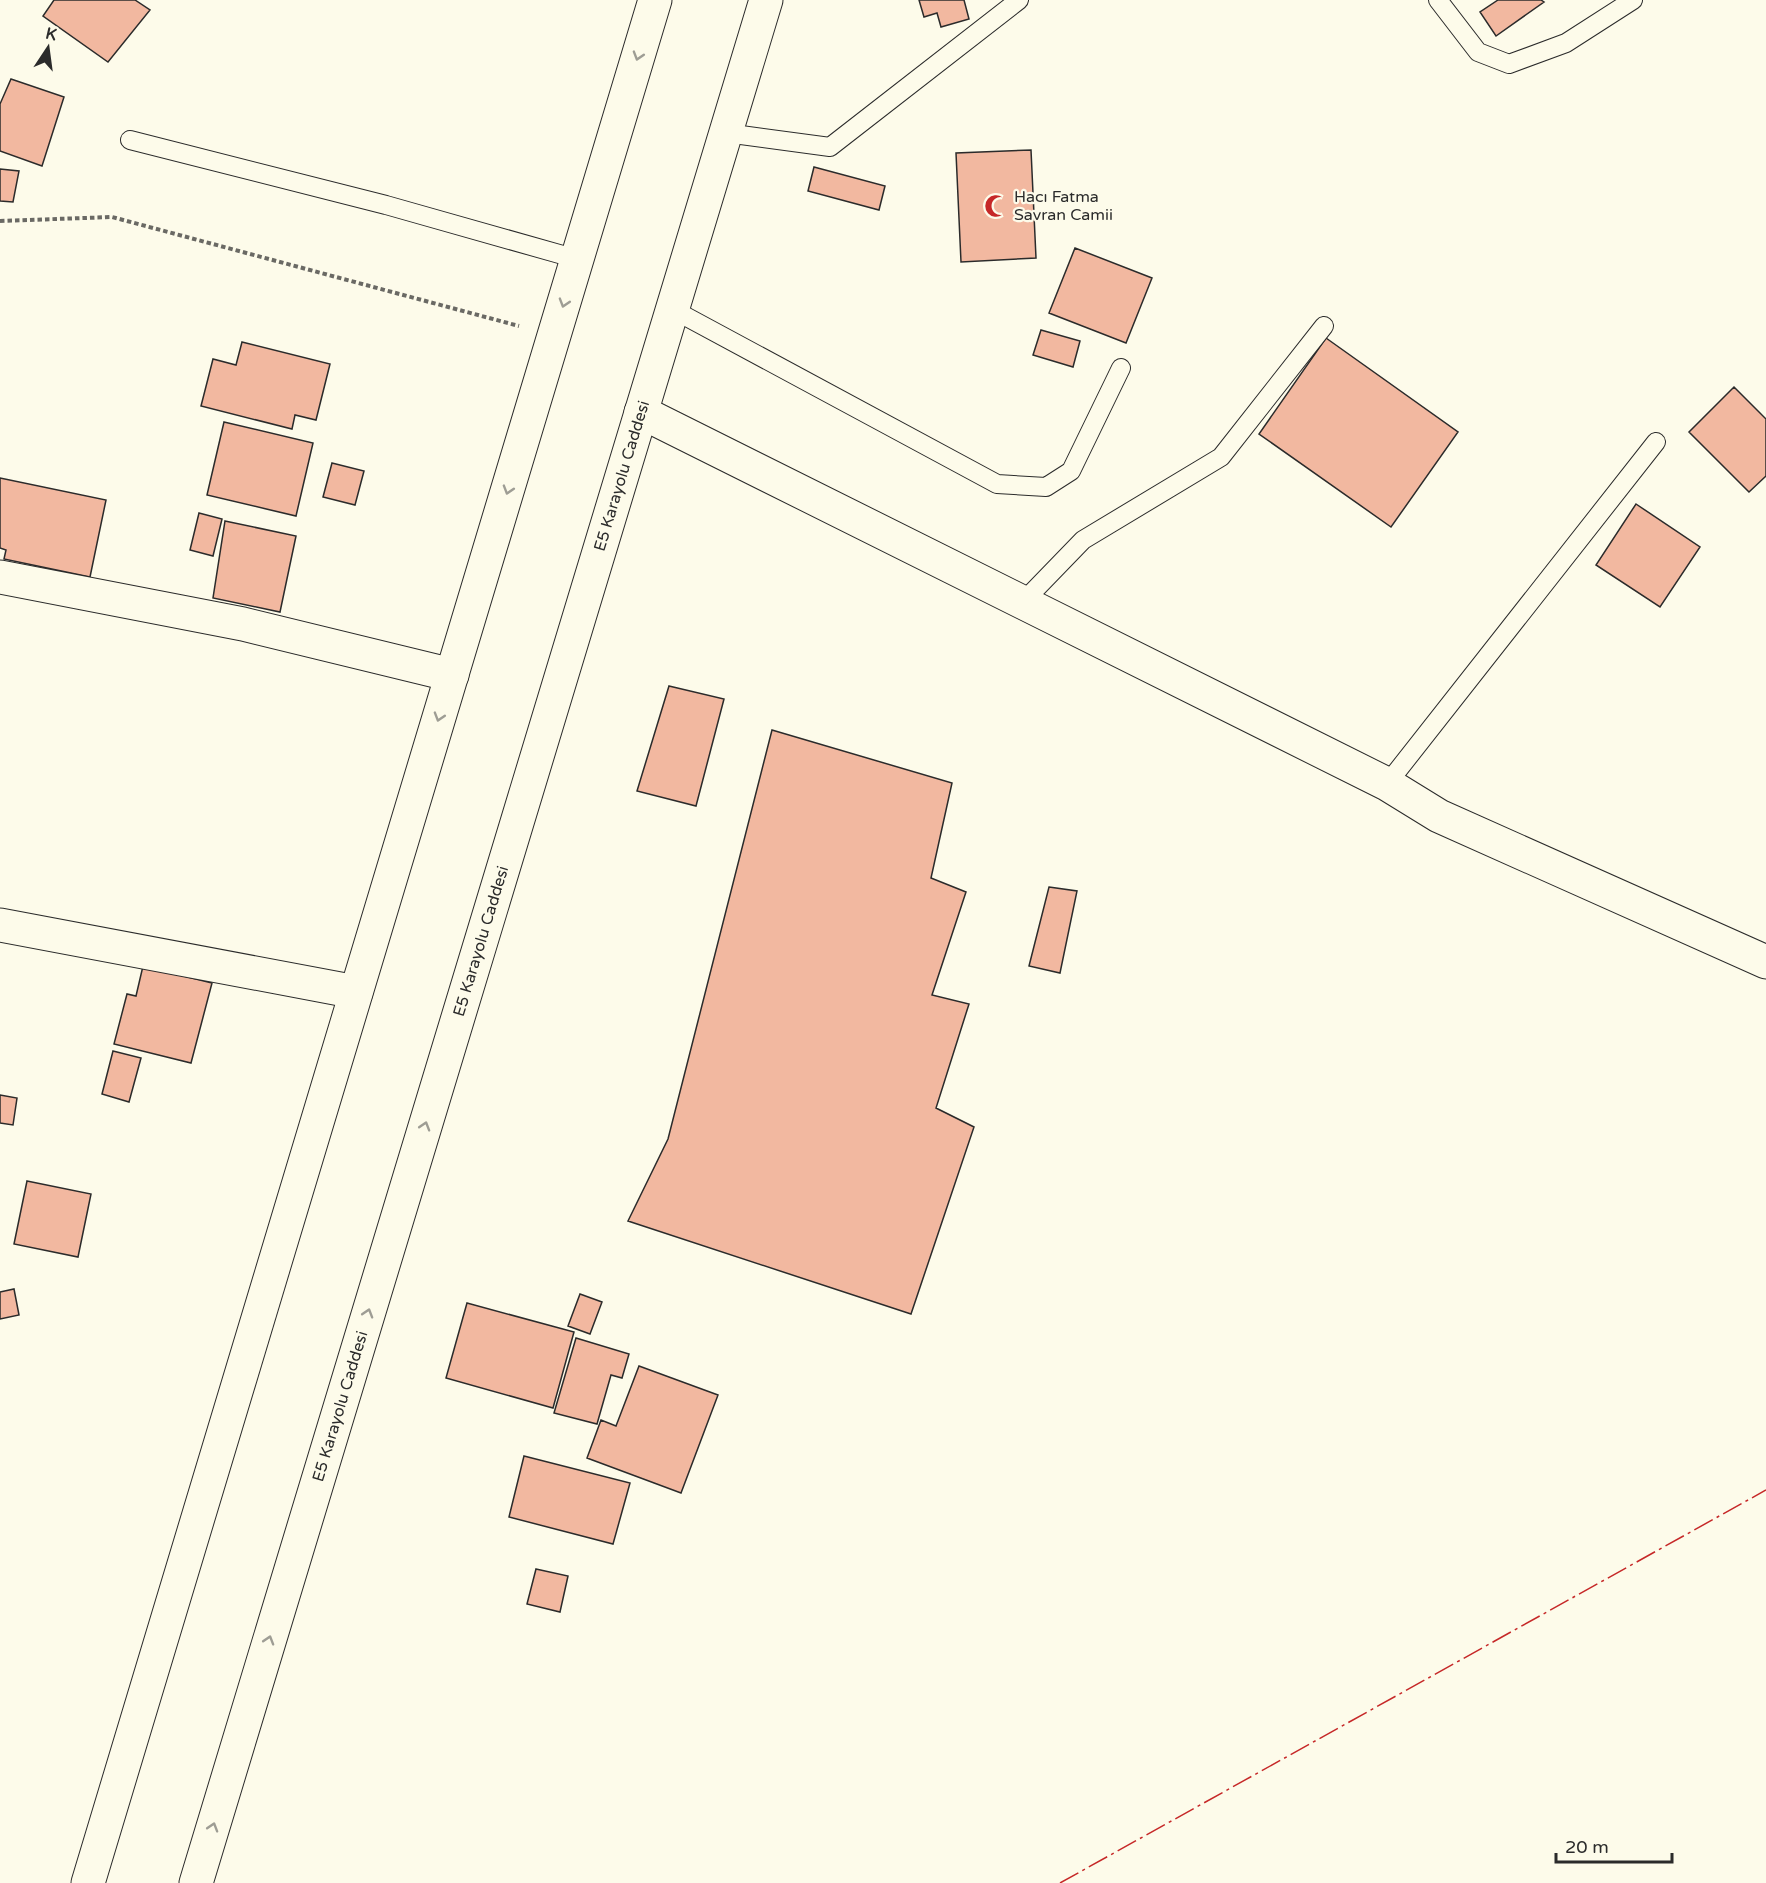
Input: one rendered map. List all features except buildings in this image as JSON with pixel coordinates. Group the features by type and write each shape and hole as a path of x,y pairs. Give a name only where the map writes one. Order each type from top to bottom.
{"main road":[{"path":"88,1883 655,0"},
{"name":"E5 Karayolu Caddesi","path":"196,1883 766,0"},
{"path":"641,412 1387,784 1439,816 1766,962"},
{"path":"0,577 243,624 452,675"},
{"path":"0,925 356,992"}],"lane":[{"path":"726,133 830,147 1019,0"},
{"path":"1438,0 1478,52 1509,64 1566,43 1633,0"},
{"path":"130,140 386,206 577,259"},
{"path":"672,309 997,484 1046,487 1071,471 1120,368"},
{"path":"1022,603 1083,540 1221,457 1324,326"},
{"path":"1387,784 1656,442"}],"path":[{"path":"0,221 112,217 554,336"}],"power":[{"path":"1060,1883 1766,1490"}],"place":[{"name":"Hacı Fatma Savran Camii","path":"996,206"}]}
